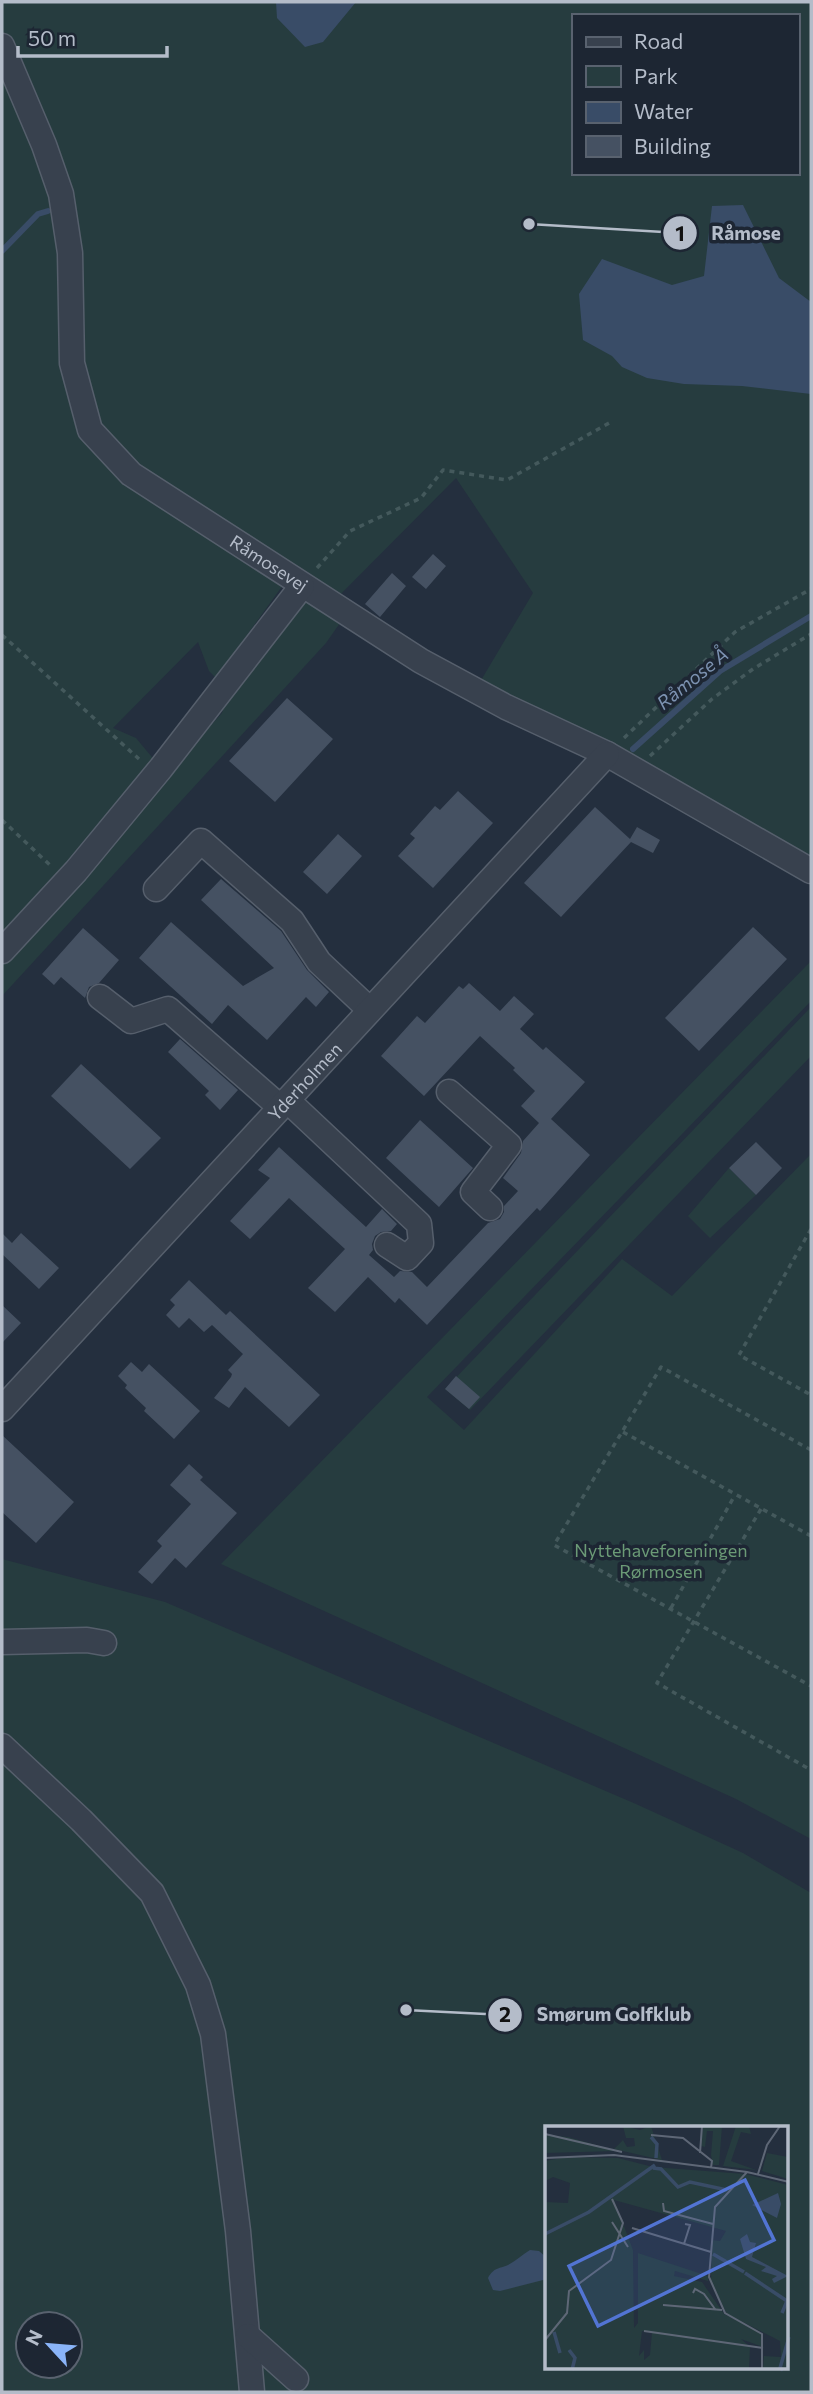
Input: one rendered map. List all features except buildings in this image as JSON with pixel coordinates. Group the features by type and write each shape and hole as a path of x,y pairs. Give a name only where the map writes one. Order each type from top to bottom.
{"street":[{"name":"Råmosevej","path":"2,46 44,145 61,194 70,253 72,363 90,430 131,474 421,661 506,706 607,754 811,871"},
{"path":"2,951 67,881 156,775 302,586"},
{"name":"Yderholmen","path":"2,1409 607,754"},
{"path":"156,888 201,841 292,921 319,962 370,1010"},
{"path":"100,997 131,1021 168,1009 283,1103 419,1224 421,1243 407,1258 387,1245"},
{"path":"449,1092 509,1145 472,1192 490,1208"},
{"path":"2,1642 87,1640 104,1643"},
{"path":"2,1746 152,1894 198,1985 214,2034 238,2231 252,2392"},
{"path":"248,2336 296,2379"}],"path":[{"path":"302,586 349,531 421,498 443,470 507,480 611,422"},
{"path":"607,754 736,632 811,589"},
{"path":"648,758 712,699 753,669 811,634"},
{"path":"2,635 156,775"},
{"path":"2,820 67,881"},
{"path":"811,1229 739,1354 811,1395"},
{"path":"803,1243 811,1247"},
{"path":"811,1450 662,1367 554,1545 811,1686"},
{"path":"623,1432 811,1536"},
{"path":"671,1608 735,1495"},
{"path":"761,1509 657,1683 811,1770"}],"green space":[{"path":"2,2 811,2 811,859 480,682 533,593 456,478 322,613 340,623 326,643 2,996","holes":["283,585 300,603 232,677 222,713 165,776 136,738 113,728 198,642 209,671 216,678"]},
{"name":"Nyttehaveforeningen Rørmosen","path":"811,961 811,1001 427,1397 464,1430 622,1259 672,1296 811,1154 811,1839 736,1799 221,1564"},
{"path":"811,1007 811,1056 470,1410 445,1389"},
{"path":"729,1168 756,1195 710,1238 688,1216"},
{"path":"2,1559 165,1602 636,1804 743,1853 811,1893 811,2392 2,2392"}],"water":[{"path":"276,2 356,2 323,42 305,47 277,18"},
{"path":"743,205 779,278 811,302 811,394 742,386 684,384 647,378 622,367 612,356 583,340 579,294 602,259 672,285 704,276 712,206"},
{"path":"530,2250 539,2251 545,2256 545,2280 500,2291 493,2290 488,2278 492,2272"}],"waterway":[{"path":"2,251 38,214 48,211"},
{"name":"Råmose Å","path":"633,749 720,671 811,616"}],"place":[{"name":"Råmose","path":"529,224"},
{"name":"Smørum Golfklub","path":"406,2010"}]}
